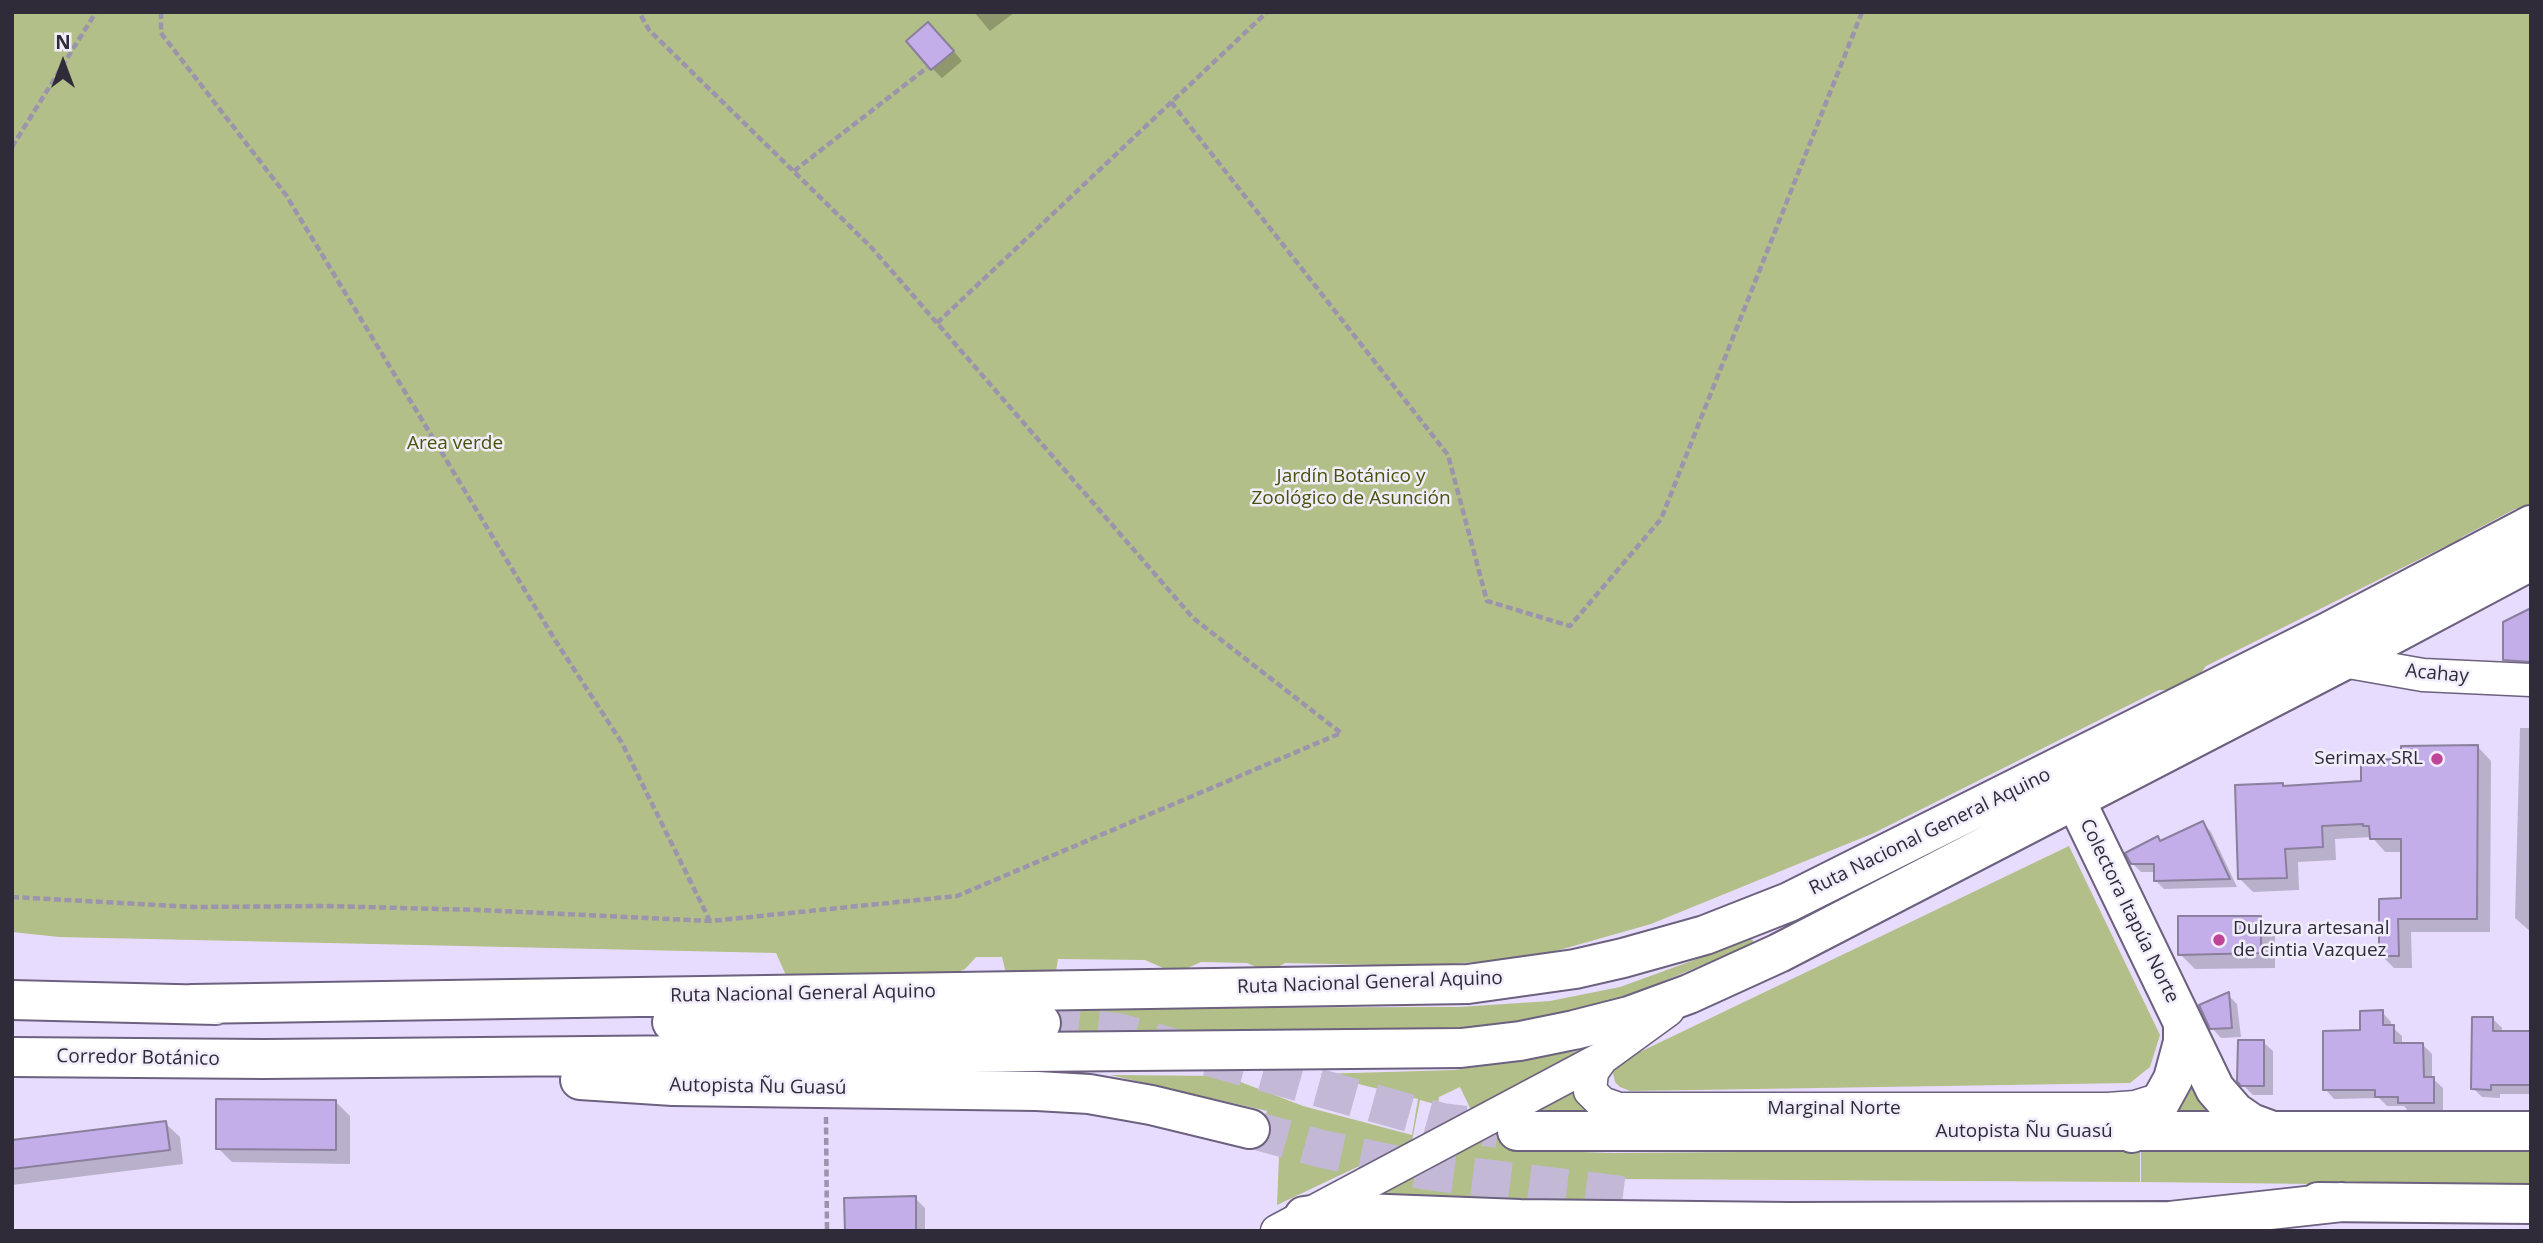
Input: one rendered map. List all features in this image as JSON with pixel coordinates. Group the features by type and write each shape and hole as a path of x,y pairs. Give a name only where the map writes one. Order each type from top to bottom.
{"main road":[{"name":"Ruta Nacional General Aquino","path":"192,1004 1468,984 1575,969 1664,948 1789,902 2328,632 2531,525"},
{"name":"Ruta Nacional General Aquino","path":"264,1059 1461,1048 1520,1041 1574,1030 1629,1016 1689,994 1779,953 2531,561"},
{"name":"Colectora Itapúa Norte","path":"2075,799 2215,1089 2235,1112 2251,1123 2270,1130"},
{"path":"12,1000 192,1004 550,1022 1041,1023"},
{"name":"Colectora Itapúa Norte","path":"2132,1133 2143,1128 2173,1079 2180,1059 2183,1023"},
{"name":"Corredor Botánico","path":"12,1057 264,1059"},
{"name":"Autopista Ñu Guasú","path":"264,1059 673,1086 1089,1094 1151,1105 1250,1129"},
{"name":"Autopista Ñu Guasú","path":"1517,1131 2531,1131"},
{"path":"1623,1195 2531,1204"},
{"path":"1290,1224 1335,1212 1520,1219 1789,1222 2170,1221 2342,1202"}],"street":[{"name":"Acahay","path":"2343,661 2423,675 2531,680"},
{"path":"1290,1224 1602,1058 1689,994"},
{"name":"Marginal Norte","path":"1602,1058 1592,1072 1590,1091 1602,1103 1619,1109 2108,1109 2135,1107 2161,1099"}],"path":[{"path":"12,147 96,12"},
{"path":"161,12 161,33 286,195 548,628 622,743 710,921"},
{"path":"12,897 194,907 324,906 480,910 710,921 957,895 1341,733 1194,618 871,247 649,30 639,12"},
{"path":"937,323 1267,12"},
{"path":"1171,102 1448,456 1487,601 1570,626 1661,519 1862,12"},
{"path":"794,172 928,67"},
{"path":"826,1088 827,1231"}],"green space":[{"name":"Jardín Botánico y Zoológico de Asunción","path":"12,12 2531,12 2531,506 2515,509 2462,537 2453,545 2444,547 2206,666 2198,677 2176,690 2159,690 1874,833 1651,924 1531,958 1421,966 1285,963 1275,969 1261,969 1247,963 1201,962 1183,970 1170,971 1145,960 1058,959 1055,977 1007,977 1002,957 976,957 965,969 954,974 789,982 776,953 59,937 12,932"},
{"path":"2069,846 2160,1035 2150,1067 2130,1083 1630,1091 1615,1082 1613,1073 1619,1062"},
{"path":"1752,939 1754,943 1751,945 1601,1007 1485,1031 1042,1039 1045,1008 1459,1007 1550,1001 1620,987"},
{"path":"1584,1050 1471,1110 1460,1087 1439,1097 1438,1105 1420,1100 1412,1141 1277,1205 1279,1156 1255,1150 1267,1111 1110,1075 1225,1076 1303,1106 1412,1135 1418,1099 1319,1074 1455,1070"},
{"path":"2188,1073 2222,1109 2174,1119"},
{"path":"1575,1080 1590,1112 1515,1115 1515,1150 1613,1153 2140,1149 2140,1182 1612,1179 1611,1212 1351,1199"},
{"path":"2141,1149 2531,1152 2531,1190 2404,1185 2141,1182"}],"building":[{"path":"928,22 954,51 931,70 906,41"},
{"path":"2531,608 2531,662 2503,660 2503,622"},
{"path":"2478,745 2477,919 2398,919 2399,956 2379,956 2379,899 2401,898 2401,839 2370,839 2369,826 2363,824 2322,826 2323,847 2285,849 2287,878 2238,879 2235,785 2283,783 2283,786 2361,781 2361,760 2401,759 2401,746"},
{"path":"2203,821 2230,879 2154,881 2154,864 2131,864 2125,853 2158,836 2160,841"},
{"name":"Dulzura artesanal de cintia Vazquez","path":"2178,916 2261,916 2261,953 2178,955"},
{"path":"2229,992 2232,1028 2210,1029 2199,1005"},
{"path":"2383,1010 2383,1025 2394,1025 2394,1043 2423,1043 2424,1077 2434,1077 2434,1103 2398,1103 2398,1097 2375,1097 2375,1090 2323,1090 2323,1031 2360,1030 2360,1011"},
{"path":"2472,1017 2493,1017 2493,1031 2531,1031 2531,1085 2491,1085 2491,1090 2471,1089"},
{"path":"2238,1040 2264,1040 2264,1086 2241,1086 2237,1081"},
{"path":"216,1099 336,1100 336,1150 216,1149"},
{"path":"166,1121 170,1150 12,1169 12,1140"},
{"path":"916,1196 916,1231 845,1231 844,1198"}],"tunnel":[{"path":"1041,1023 1118,1032 1442,1122 1498,1129"},
{"path":"1250,1129 1322,1149 1427,1171 1623,1195"}],"place":[{"name":"Serimax SRL","path":"2437,759"},
{"name":"Dulzura artesanal de cintia Vazquez","path":"2219,940"}],"park label":[{"name":"Area verde","path":"455,444"}]}
